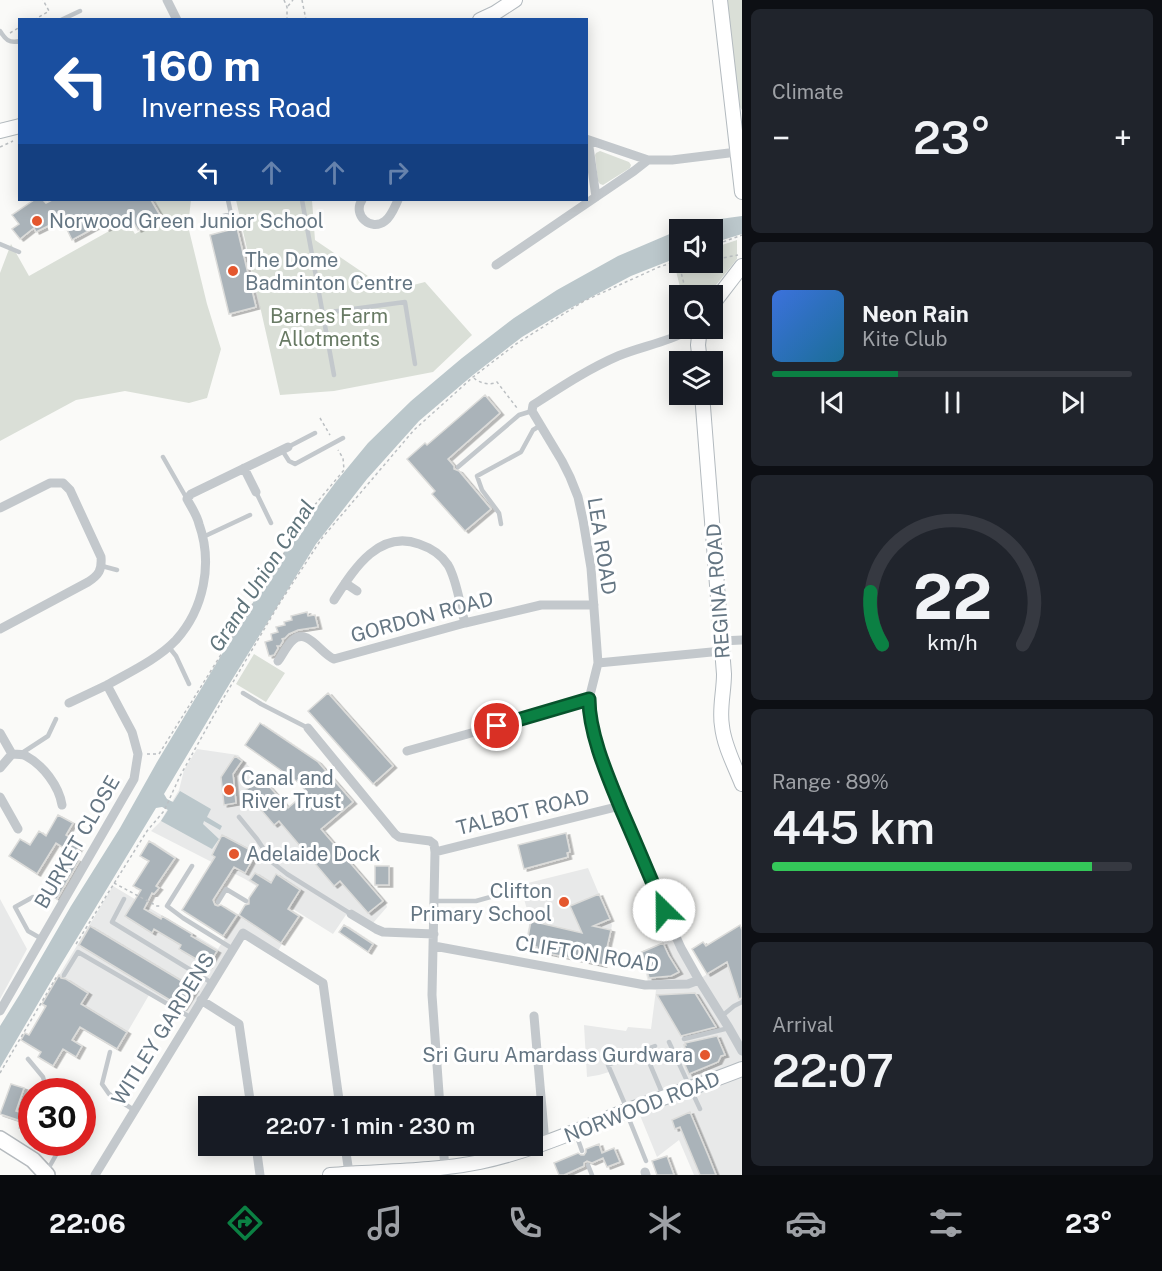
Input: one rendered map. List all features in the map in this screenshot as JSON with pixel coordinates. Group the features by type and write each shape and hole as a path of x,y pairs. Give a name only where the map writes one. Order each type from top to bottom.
{"main road":[{"path":"0,1139 33,1160 47,1174"}],"street":[{"path":"167,0 176,18"},
{"path":"484,18 515,0"},
{"path":"720,0 738,128 737,152 742,192"},
{"path":"0,131 18,126"},
{"path":"588,139 648,160 672,160 737,152"},
{"path":"588,145 596,197"},
{"path":"495,265 648,160"},
{"path":"361,201 358,206 359,215 366,222 376,225 386,221 397,201"},
{"path":"723,291 742,266"},
{"path":"532,410 534,405 596,366 669,339"},
{"path":"689,339 698,351"},
{"name":"REGINA ROAD","path":"703,405 722,646 724,684 722,727 742,784"},
{"name":"LEA ROAD","path":"532,410 562,461 578,497 587,542 598,663 589,699"},
{"path":"69,703 107,685 152,659 175,640 192,619 201,596 206,571 203,537 199,522 187,499 191,494 285,448"},
{"path":"244,468 256,492"},
{"path":"0,508 50,483 63,483 70,490 101,557 102,566 97,576 88,582 0,628"},
{"path":"334,600 363,559 374,550 399,541 413,542 429,547 441,556 449,567 465,623"},
{"path":"345,583 357,591"},
{"name":"GORDON ROAD","path":"278,661 293,640 300,636 308,637 327,656 334,659 541,604 594,604"},
{"path":"598,663 722,646 742,640"},
{"path":"107,685 132,732 138,754"},
{"path":"407,750 589,699 589,710 601,757 672,930 688,962 742,1052"},
{"path":"308,728 395,834 399,837 430,841 434,844 432,995 439,1096"},
{"path":"0,733 16,754 24,755 47,774 61,797 62,805"},
{"path":"0,768 16,754"},
{"name":"BURKET CLOSE","path":"0,1011 134,779 138,754"},
{"path":"0,797 18,828"},
{"name":"TALBOT ROAD","path":"435,852 620,806"},
{"path":"351,914 383,932 434,934"},
{"name":"WITLEY GARDENS","path":"95,1174 243,933 323,983 338,1096"},
{"name":"CLIFTON ROAD","path":"434,946 645,985 687,984 699,980"},
{"path":"201,1000 239,1024 249,1096"},
{"path":"534,1016 545,1143"},
{"name":"NORWOOD ROAD","path":"330,1175 403,1173 506,1156 742,1069"},
{"path":"257,1156 260,1175"},
{"path":"346,1156 349,1173"},
{"path":"444,1156 445,1167"}],"lane":[{"path":"65,18 80,11"},
{"path":"0,31 5,40 18,41"},
{"path":"216,218 231,214 228,201"},
{"path":"302,201 334,375"},
{"path":"0,243 19,252"},
{"path":"323,314 405,302 415,364"},
{"path":"458,467 519,415 532,410"},
{"path":"501,524 499,513 482,490 477,476 521,452 533,430 541,426"},
{"path":"315,433 285,448 289,460 295,464 343,438"},
{"path":"163,457 187,499"},
{"path":"256,492 271,523"},
{"path":"203,537 250,515"},
{"path":"102,566 117,570"},
{"path":"168,646 176,656 189,684"},
{"path":"243,693 261,705 308,728"},
{"path":"16,754 48,736 56,719"},
{"path":"239,817 257,838 273,863 351,914"},
{"path":"192,866 167,906 233,949"},
{"path":"218,902 226,889 246,901"},
{"path":"33,897 15,907 28,931 42,939"},
{"path":"434,901 476,901 494,897"},
{"path":"124,899 112,922 212,983"},
{"path":"64,975 78,952 190,1017"},
{"path":"722,1016 742,1002"},
{"path":"684,1040 729,1028"},
{"path":"669,1042 700,1109"},
{"path":"655,1046 644,1050 664,1098"},
{"path":"110,1052 102,1083 110,1094 134,1110"},
{"path":"638,1053 608,1065 646,1161"},
{"path":"28,1059 43,1078"},
{"path":"575,1132 582,1151"},
{"path":"47,1174 56,1156"},
{"path":"588,1165 592,1175"}],"path":[{"path":"37,18 49,11 43,0"},
{"path":"284,0 287,7 287,18"},
{"path":"287,7 293,0"},
{"path":"302,0 306,18"},
{"path":"0,147 18,139"},
{"path":"723,242 742,235"},
{"path":"723,258 742,254"},
{"path":"77,943 147,831 164,811 180,776 223,699 279,604 322,538 414,430 473,377 516,344 584,301 669,264"},
{"path":"473,377 478,382 494,384 497,382 518,410 532,410"},
{"path":"138,754 159,754 313,507 344,470 343,458 320,418"},
{"path":"114,883 157,906 167,906"},
{"path":"0,1073 58,973"}],"shaded area":[{"path":"742,216 742,234 723,240 723,219 720,219"},
{"path":"669,234 669,261 631,276 522,337 419,421 367,479 316,544 164,794 173,802 180,791 211,809 207,817 222,826 220,830 204,821 203,824 219,839 212,849 161,821 168,810 162,807 156,808 0,1068 0,1026 269,576 335,483 368,443 411,401 462,358 514,318 557,290 618,256"},
{"path":"197,749 238,755 288,807 297,799 385,901 387,907 373,923 350,909 333,934 245,879 151,831 160,822 179,790 184,770"},
{"name":"Clifton Primary School","path":"588,868 612,925 604,967 524,949 530,920 520,885"},
{"path":"113,886 218,949 256,888 299,916 276,954 243,931 188,1017 149,995 117,1050 41,1005"},
{"path":"0,899 27,949 0,999"},
{"path":"676,937 701,978 741,953 742,1175 694,1175 679,1140 657,1157 637,1108 626,1111 609,1072 587,1077 584,1025 626,1031 628,1027 651,1029 656,990 650,989 640,952"}],"green space":[{"path":"726,0 742,0 742,110 735,86"},
{"path":"600,151 629,162 630,168 603,185 600,184 595,155"},
{"path":"154,201 191,201 188,226 207,304 221,349 207,398 189,403 125,391 76,400 0,441 0,273 11,244 29,276 127,221 135,234 163,218"},
{"name":"Barnes Farm Allotments","path":"236,201 312,201 315,240 390,291 425,282 472,335 433,372 334,391 280,395"},
{"path":"737,240 737,259 716,285 680,285 676,273 723,273 723,245"},
{"path":"254,654 285,673 266,702 236,684"}],"building":[{"path":"33,201 46,203 50,201 152,201 161,217 138,230 130,217 106,229 103,223 72,240 62,219 36,232 34,228 20,239 12,229 19,224 12,215"},
{"name":"The Dome Badminton Centre","path":"237,228 256,307 229,314 210,235"},
{"path":"485,395 500,413 448,459 454,469 459,471 491,509 465,531 432,494 435,491 407,459 425,443 427,445"},
{"path":"307,612 308,616 315,615 318,627 289,634 282,639 280,646 277,646 274,655 269,656 265,642 272,640 271,634 278,632 276,627 292,620 291,616"},
{"path":"328,693 393,766 373,784 308,711"},
{"path":"260,723 318,762 353,802 321,829 383,901 368,913 340,881 334,886 279,821 274,825 245,791 261,777 288,808 307,792 299,783 245,745"},
{"name":"Canal and River Trust","path":"235,756 242,761 233,774 236,803 224,805 221,777"},
{"path":"58,815 73,823 66,835 81,844 75,855 56,843 37,874 9,856 20,839 30,845 39,831 46,836"},
{"path":"566,833 570,852 567,853 568,857 524,869 518,845"},
{"path":"222,835 256,853 245,873 234,867 213,900 215,905 221,905 237,915 223,936 182,910 215,857 212,855"},
{"path":"149,841 175,858 156,886 159,888 154,894 152,893 144,909 161,919 162,916 217,951 208,966 179,949 181,945 154,929 152,933 125,916 141,890 133,886 149,861 140,856"},
{"path":"70,856 79,861 57,899 48,893"},
{"path":"375,866 389,866 389,885 375,885"},
{"path":"255,873 271,883 276,874 300,890 288,909 299,916 281,943 239,915 245,905 249,904 249,898 258,885 250,880"},
{"path":"599,894 610,919 593,926 611,930 603,965 537,951 537,947 532,946 534,938 528,937 531,921 582,933 570,906"},
{"path":"344,925 373,944 368,952 339,932"},
{"path":"740,925 742,930 742,998 739,999 727,962 707,974 692,949 703,942 706,946"},
{"path":"90,926 195,989 183,1008 79,945"},
{"path":"663,943 679,972 671,976 649,978 642,952"},
{"path":"59,975 88,993 81,1004 127,1032 117,1049 80,1027 72,1040 82,1046 76,1057 63,1049 53,1066 38,1057 41,1052 21,1040 25,1033 29,1035 46,1006 42,1004"},
{"path":"695,993 716,1027 681,1036 657,995"},
{"name":"Sri Guru Amardass Gurdwara","path":"717,1036 725,1055 721,1056 718,1062 689,1074 685,1065 691,1063 685,1043"},
{"path":"11,1084 18,1086 16,1111 18,1112 18,1120 0,1114"},
{"path":"690,1112 716,1175 700,1175 680,1127 675,1129 672,1120"},
{"path":"599,1144 602,1153 614,1148 620,1162 607,1167 603,1158 592,1163 587,1161 584,1166 559,1175 554,1163 578,1153 584,1155 586,1149"},
{"path":"667,1156 674,1175 657,1175 652,1161"}],"place":[{"name":"Norwood Green Junior School","path":"37,221"},
{"name":"The Dome Badminton Centre","path":"233,271"},
{"name":"Canal and River Trust","path":"229,790"},
{"name":"Adelaide Dock","path":"234,854"},
{"name":"Clifton Primary School","path":"564,902"},
{"name":"Sri Guru Amardass Gurdwara","path":"705,1055"}],"route":[{"path":"497,726 589,699 589,710 609,780 664,910"}],"water label":[{"name":"Grand Union Canal","path":"262,576"}]}
